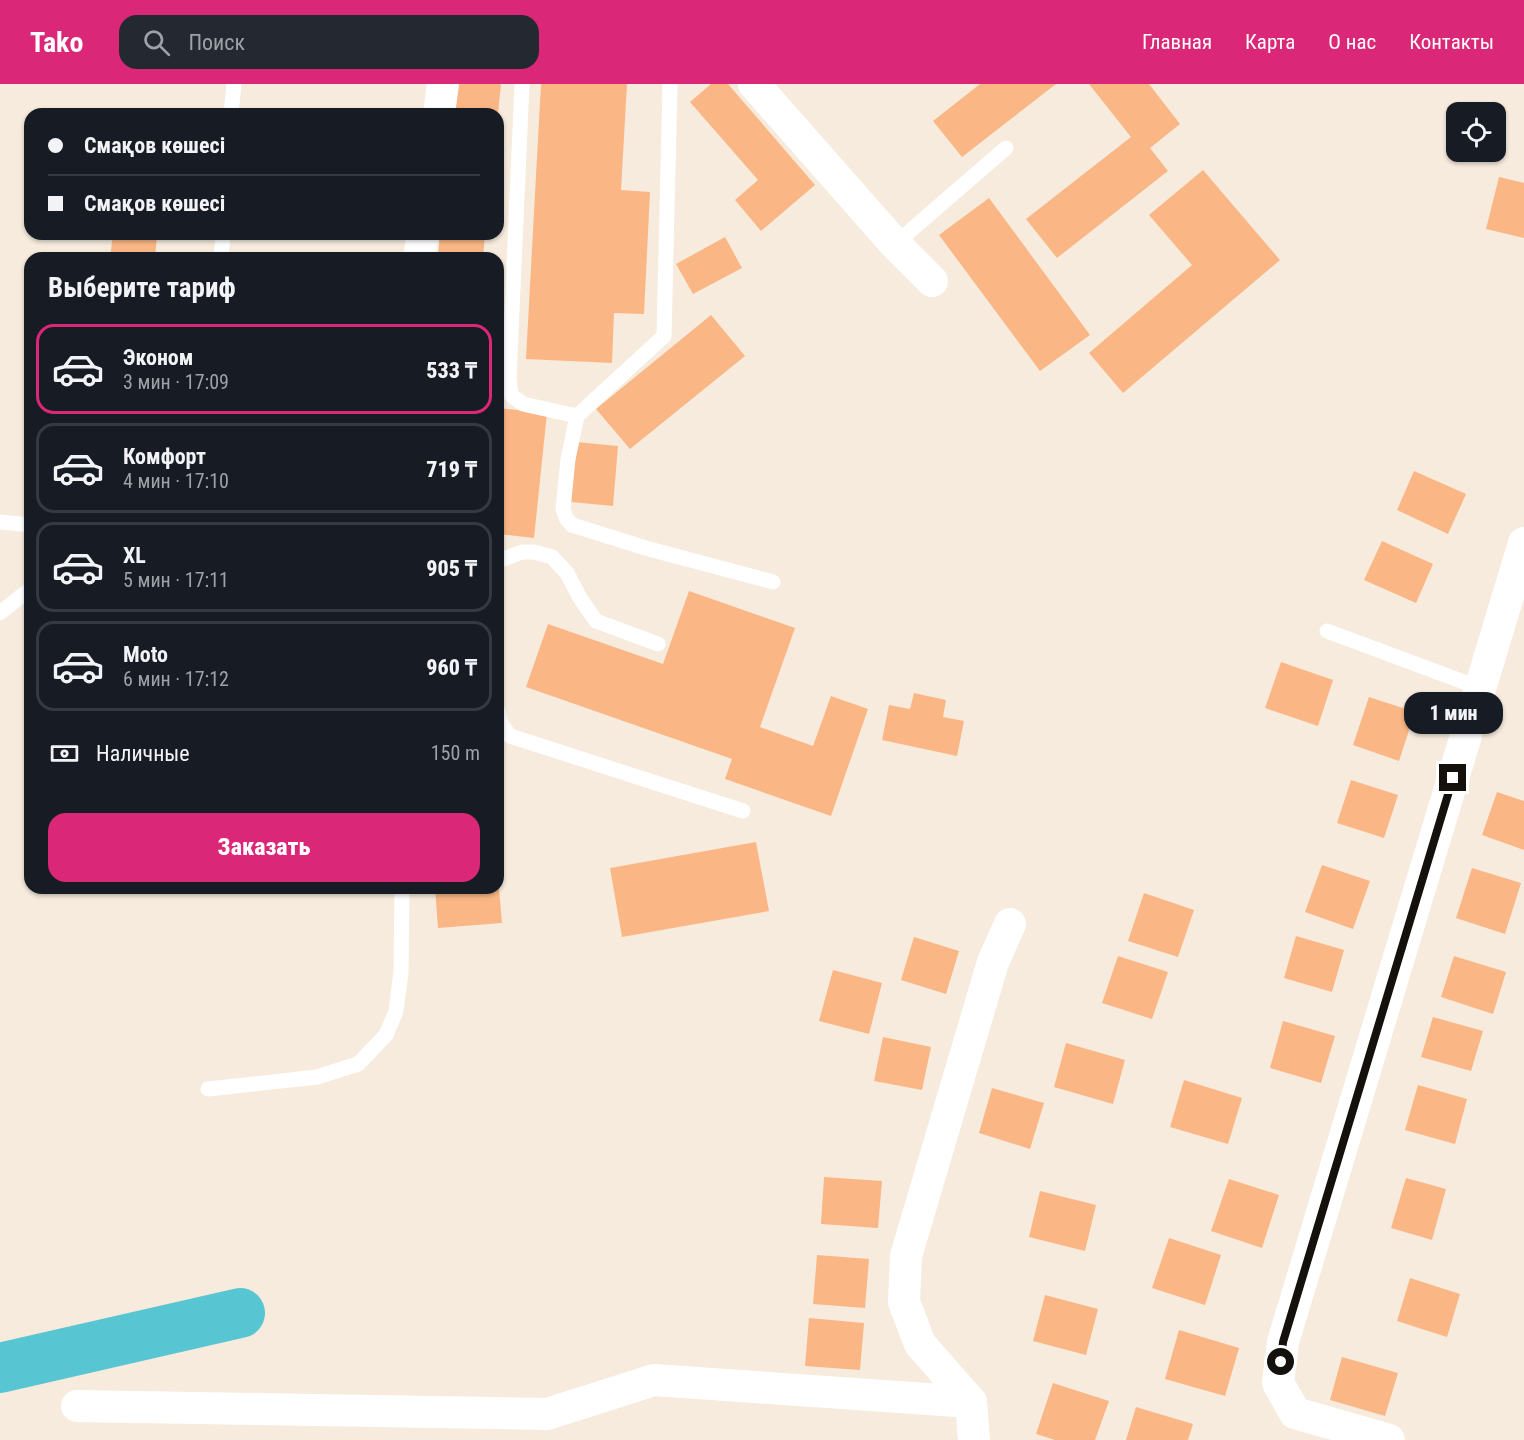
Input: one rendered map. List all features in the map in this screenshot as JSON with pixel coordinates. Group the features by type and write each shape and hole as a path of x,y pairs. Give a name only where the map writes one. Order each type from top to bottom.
{"street":[{"path":"440,108 443,84"},
{"path":"754,84 894,244 932,281"},
{"path":"1389,1440 1294,1413 1278,1383 1283,1342 1524,543"},
{"path":"974,1440 971,1402 921,1344 904,1302 906,1256 993,962 1010,924"},
{"path":"77,1406 547,1414 654,1380 971,1402"}],"lane":[{"path":"232,108 234,84"},
{"path":"522,84 509,379 511,395 523,404 577,416"},
{"path":"670,84 664,336 577,416 568,459 563,509 572,525 649,549 773,582"},
{"path":"894,244 1006,148"},
{"path":"0,522 24,524"},
{"path":"504,559 522,552 534,552 552,557 567,573 580,598 596,621 658,644"},
{"path":"0,613 24,594"},
{"path":"1327,631 1480,688"},
{"path":"504,728 510,736 743,811"},
{"path":"208,1089 317,1077 358,1064 386,1035 396,1011 401,972 402,894"}],"building":[{"path":"456,84 501,84 499,108 454,108"},
{"path":"541,84 627,84 621,190 650,192 644,314 614,313 612,363 526,359"},
{"path":"711,84 728,84 815,185 761,231 735,200 758,180 690,102"},
{"path":"980,84 1056,84 962,157 933,121"},
{"path":"1089,84 1149,84 1180,124 1150,148 1168,171 1057,258 1026,219 1131,137"},
{"path":"1203,170 1280,260 1123,393 1089,353 1192,265 1149,215"},
{"path":"1499,177 1524,183 1524,238 1486,229"},
{"path":"989,198 1090,335 1040,371 939,235"},
{"path":"725,237 742,268 693,294 676,264"},
{"path":"112,240 156,240 156,252 111,252"},
{"path":"440,240 484,240 484,252 438,252"},
{"path":"711,315 745,356 630,449 596,409"},
{"path":"504,409 547,413 534,538 504,535"},
{"path":"576,442 618,446 613,506 571,502"},
{"path":"1414,471 1466,494 1448,534 1397,510"},
{"path":"1382,541 1433,564 1416,603 1364,580"},
{"path":"689,591 795,628 760,727 813,746 831,696 868,709 831,816 725,779 732,759 526,687 548,624 663,664"},
{"path":"1281,662 1333,680 1318,726 1265,708"},
{"path":"914,693 946,700 943,717 964,721 957,756 882,740 889,705 910,709"},
{"path":"1369,697 1415,712 1399,761 1353,745"},
{"path":"1351,780 1398,795 1384,838 1337,823"},
{"path":"1497,792 1524,801 1524,850 1482,835"},
{"path":"756,842 769,911 622,937 610,868"},
{"path":"1322,865 1370,881 1353,929 1305,912"},
{"path":"1472,868 1521,883 1505,934 1456,918"},
{"path":"1144,893 1194,910 1178,957 1128,941"},
{"path":"435,894 500,894 502,923 438,928"},
{"path":"1296,936 1344,950 1332,992 1284,978"},
{"path":"914,937 959,951 946,994 901,980"},
{"path":"1118,956 1168,972 1152,1019 1102,1003"},
{"path":"1454,956 1506,972 1493,1014 1441,997"},
{"path":"833,970 882,983 869,1034 819,1021"},
{"path":"1433,1017 1483,1031 1471,1071 1421,1057"},
{"path":"1283,1021 1335,1036 1321,1083 1270,1068"},
{"path":"883,1037 931,1047 922,1090 874,1081"},
{"path":"1066,1043 1125,1060 1113,1104 1054,1087"},
{"path":"1184,1080 1242,1098 1228,1144 1170,1127"},
{"path":"1418,1085 1467,1099 1455,1144 1405,1130"},
{"path":"992,1088 1044,1103 1030,1149 979,1133"},
{"path":"824,1177 882,1181 878,1228 821,1224"},
{"path":"1406,1178 1446,1189 1432,1240 1391,1228"},
{"path":"1229,1179 1279,1195 1262,1248 1211,1231"},
{"path":"1040,1191 1096,1205 1085,1251 1029,1237"},
{"path":"1169,1238 1221,1255 1205,1305 1152,1288"},
{"path":"817,1255 869,1259 865,1308 813,1304"},
{"path":"1410,1278 1460,1294 1447,1337 1397,1321"},
{"path":"1045,1295 1098,1309 1086,1355 1033,1341"},
{"path":"809,1318 864,1323 860,1370 805,1366"},
{"path":"1179,1330 1239,1348 1225,1396 1165,1379"},
{"path":"1342,1357 1398,1373 1385,1416 1330,1400"},
{"path":"1053,1383 1109,1401 1095,1440 1055,1440 1036,1434"},
{"path":"1136,1407 1193,1424 1188,1440 1126,1440"}],"waterway":[{"path":"0,1368 240,1313"}],"route":[{"path":"1281,1362 1283,1342 1453,778"}]}
